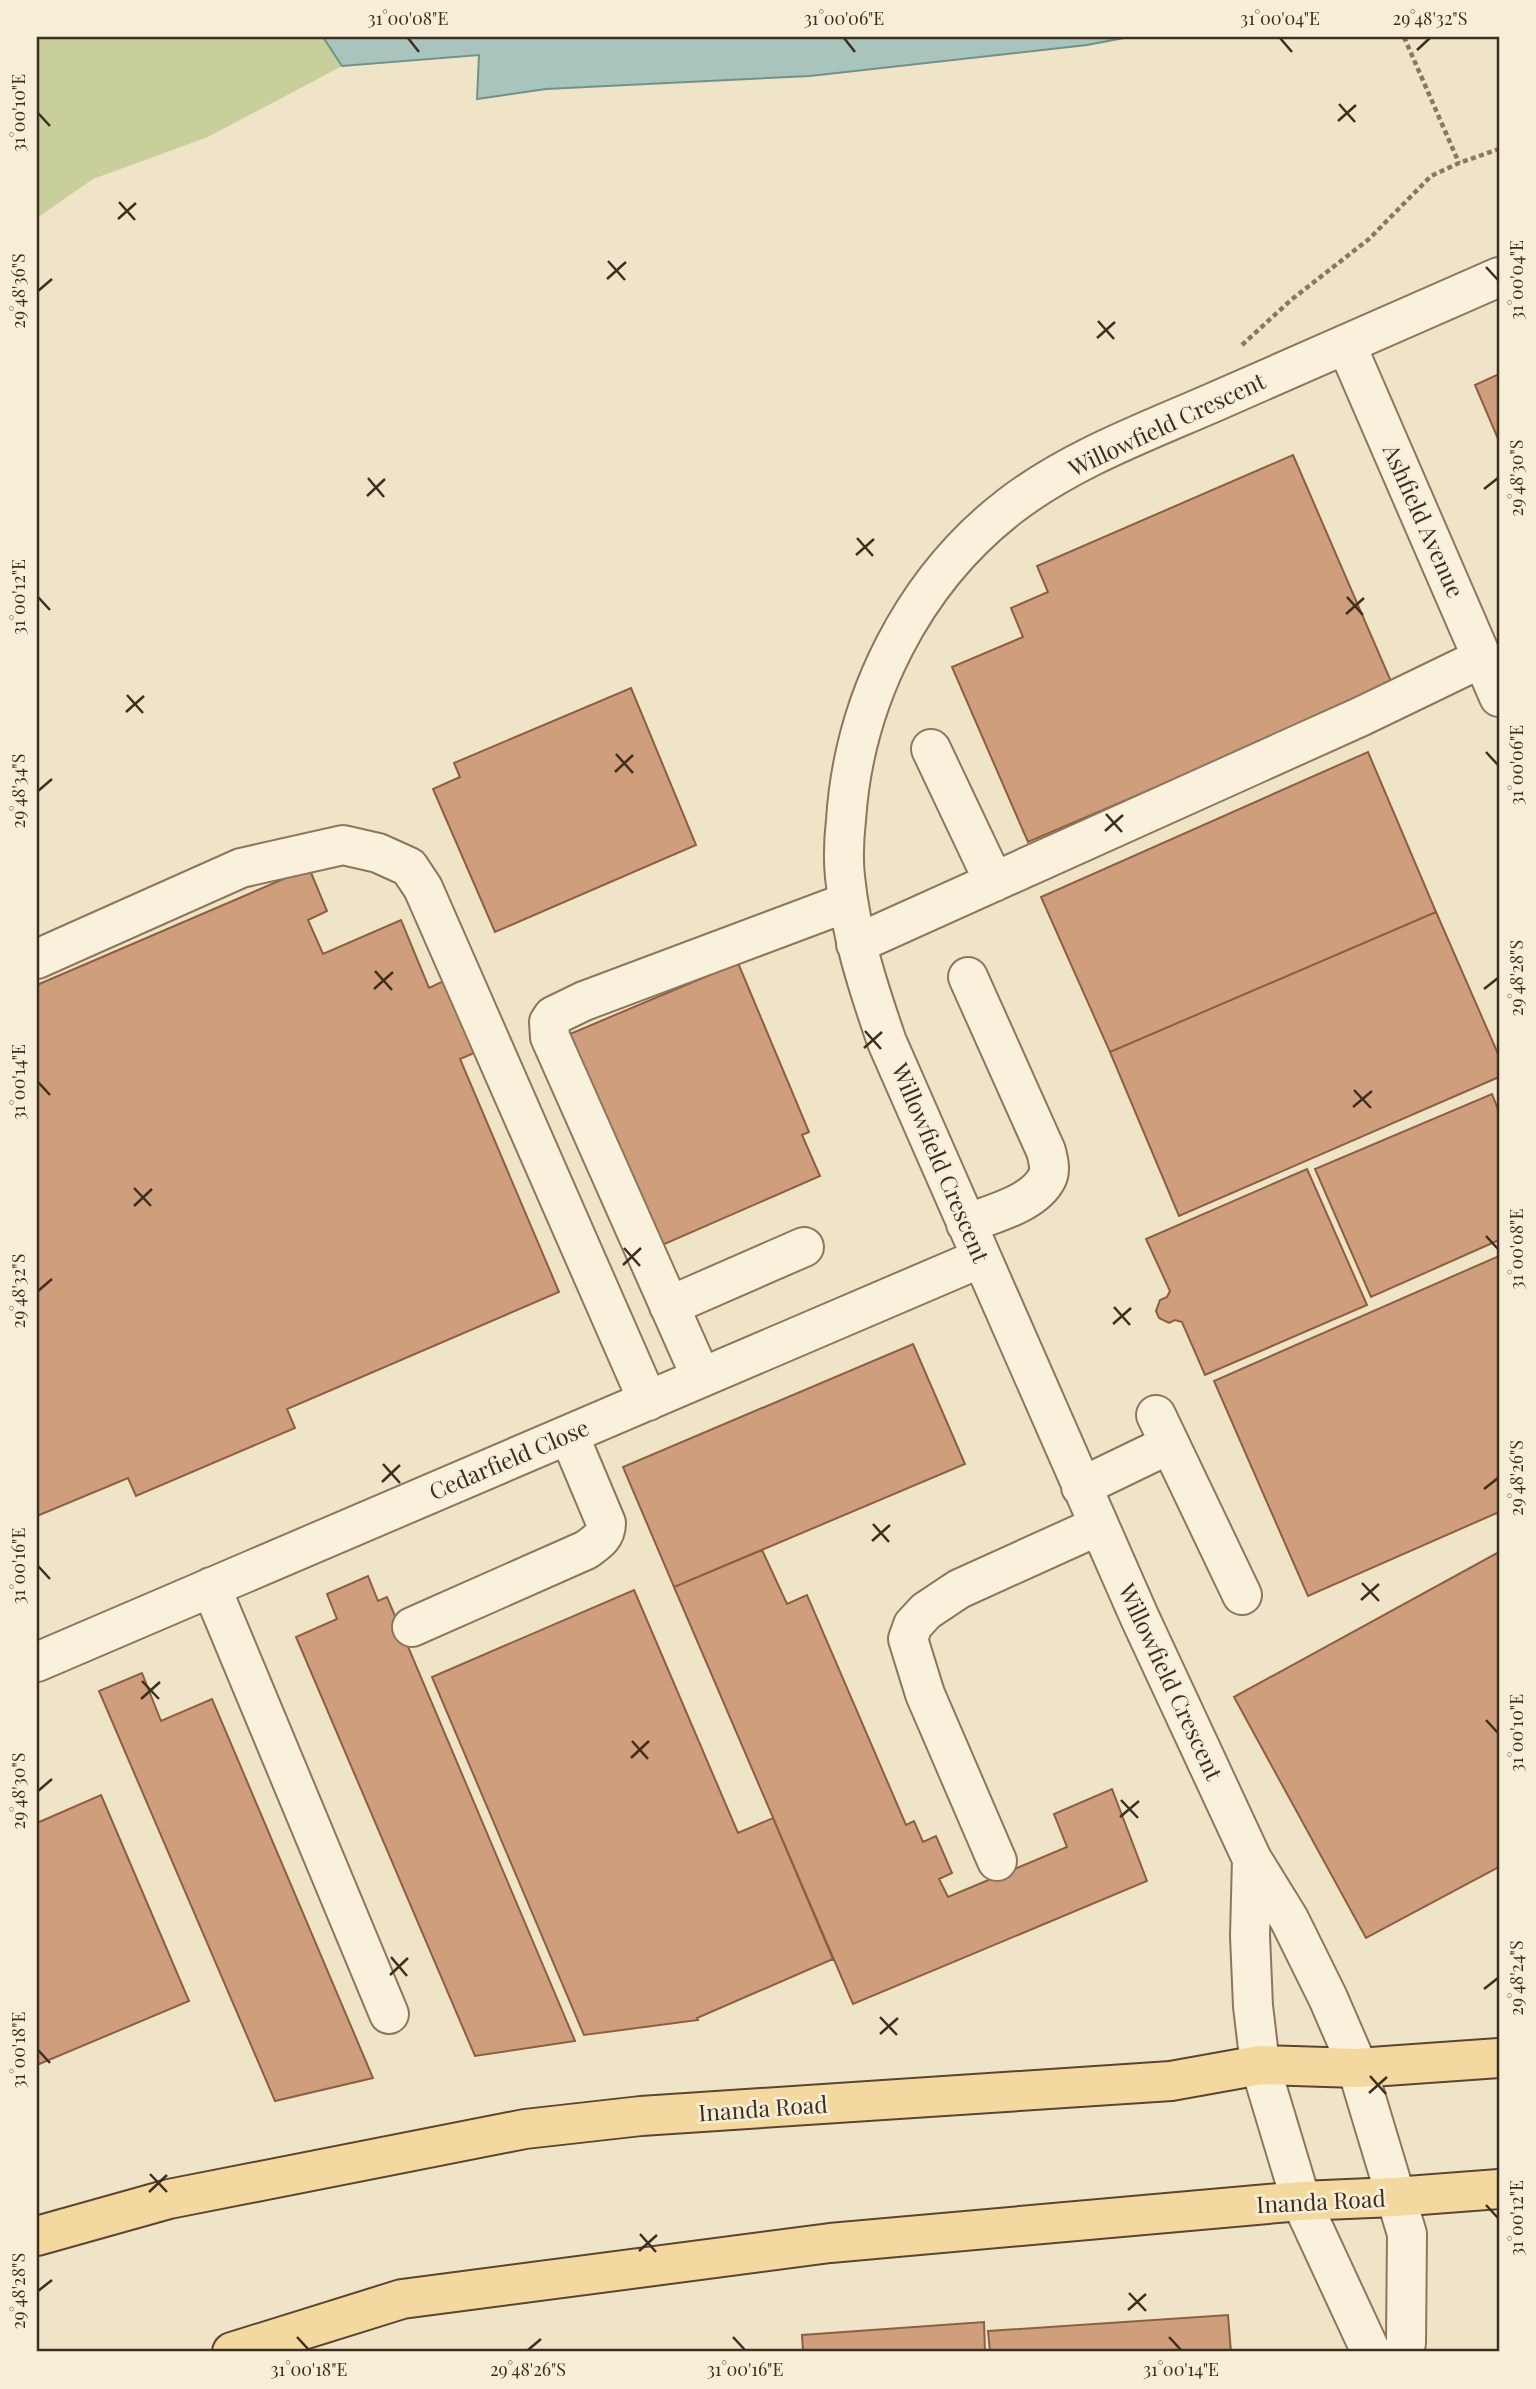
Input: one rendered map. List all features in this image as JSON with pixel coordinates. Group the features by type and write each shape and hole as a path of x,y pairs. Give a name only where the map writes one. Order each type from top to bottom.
{"main road":[{"name":"Inanda Road","path":"37,2236 169,2199 525,2129 641,2116 1171,2081 1260,2065 1357,2068 1499,2059"},
{"name":"Inanda Road","path":"232,2352 402,2299 830,2243 1301,2201 1499,2189"}],"street":[{"name":"Willowfield Crescent","path":"1403,2352 1406,2343 1407,2235 1357,2068 1328,1998 1295,1931 1252,1859 1098,1526 887,1042 863,974 848,902 844,874 848,786 859,734 874,689 907,622 964,547 1010,506 1089,457 1499,277"},
{"name":"Ashfield Avenue","path":"1346,344 1499,697"},
{"path":"856,944 1350,722 1482,658"},
{"path":"931,749 994,881"},
{"path":"37,958 241,868 343,845 378,853 409,867 423,888 648,1401"},
{"path":"701,1377 550,1037 549,1021 553,1016 584,1002 848,902"},
{"name":"Cedarfield Close","path":"37,1662 648,1401 973,1241 1021,1201 1036,1192 1048,1177 1049,1165 1046,1151 968,977"},
{"path":"669,1306 804,1247"},
{"path":"1081,1487 1163,1429 1242,1595"},
{"path":"412,1627 586,1550 601,1540 606,1523 569,1434"},
{"path":"997,1861 925,1694 908,1639 913,1625 926,1611 959,1589 1098,1526"},
{"path":"211,1587 389,2014"},
{"name":"Willowfield Crescent","path":"1252,1859 1250,1936 1253,2006 1260,2065 1301,2201 1371,2352"}],"path":[{"path":"1404,37 1458,163"},
{"path":"1236,351 1290,300 1369,239 1431,176 1458,163 1499,149"}],"green space":[{"path":"37,37 323,37 342,66 208,137 93,179 37,218"}],"water":[{"path":"323,37 1129,37 1087,45 810,76 546,89 477,99 479,55 342,66"}],"building":[{"path":"1499,374 1499,441 1475,385"},
{"path":"1293,455 1393,686 1028,842 952,667 1023,637 1011,608 1048,592 1037,566"},
{"path":"631,688 696,845 495,932 433,789 460,777 454,763"},
{"path":"1368,752 1436,912 1110,1052 1041,897"},
{"path":"309,868 327,911 308,920 323,954 401,920 429,988 450,978 481,1050 460,1059 559,1292 287,1409 295,1428 136,1496 128,1478 37,1516 37,985"},
{"path":"1436,912 1499,1056 1499,1077 1179,1216 1110,1052"},
{"path":"738,963 809,1132 802,1135 820,1176 660,1246 570,1034"},
{"path":"1492,1094 1499,1112 1499,1240 1371,1297 1315,1169"},
{"path":"1307,1169 1367,1305 1205,1375 1182,1322 1175,1320 1169,1323 1159,1318 1156,1311 1160,1300 1167,1297 1170,1291 1146,1239"},
{"path":"1499,1256 1499,1512 1308,1596 1214,1381"},
{"path":"913,1344 965,1464 674,1587 623,1467"},
{"path":"762,1550 787,1604 807,1595 906,1825 914,1821 923,1842 936,1836 952,1873 939,1879 948,1897 1067,1847 1054,1814 1112,1789 1147,1881 853,2004 674,1587"},
{"path":"1499,1552 1499,1867 1366,1938 1234,1697"},
{"path":"368,1576 378,1601 387,1597 575,2041 475,2056 296,1637 337,1619 327,1594"},
{"path":"634,1590 738,1833 773,1818 833,1959 697,2018 698,2020 584,2035 432,1677"},
{"path":"142,1673 161,1721 212,1699 373,2078 275,2101 99,1691"},
{"path":"101,1795 189,2001 37,2065 37,1823"},
{"path":"1228,2315 1231,2352 990,2352 988,2331"},
{"path":"984,2322 985,2352 803,2352 802,2335"}]}
